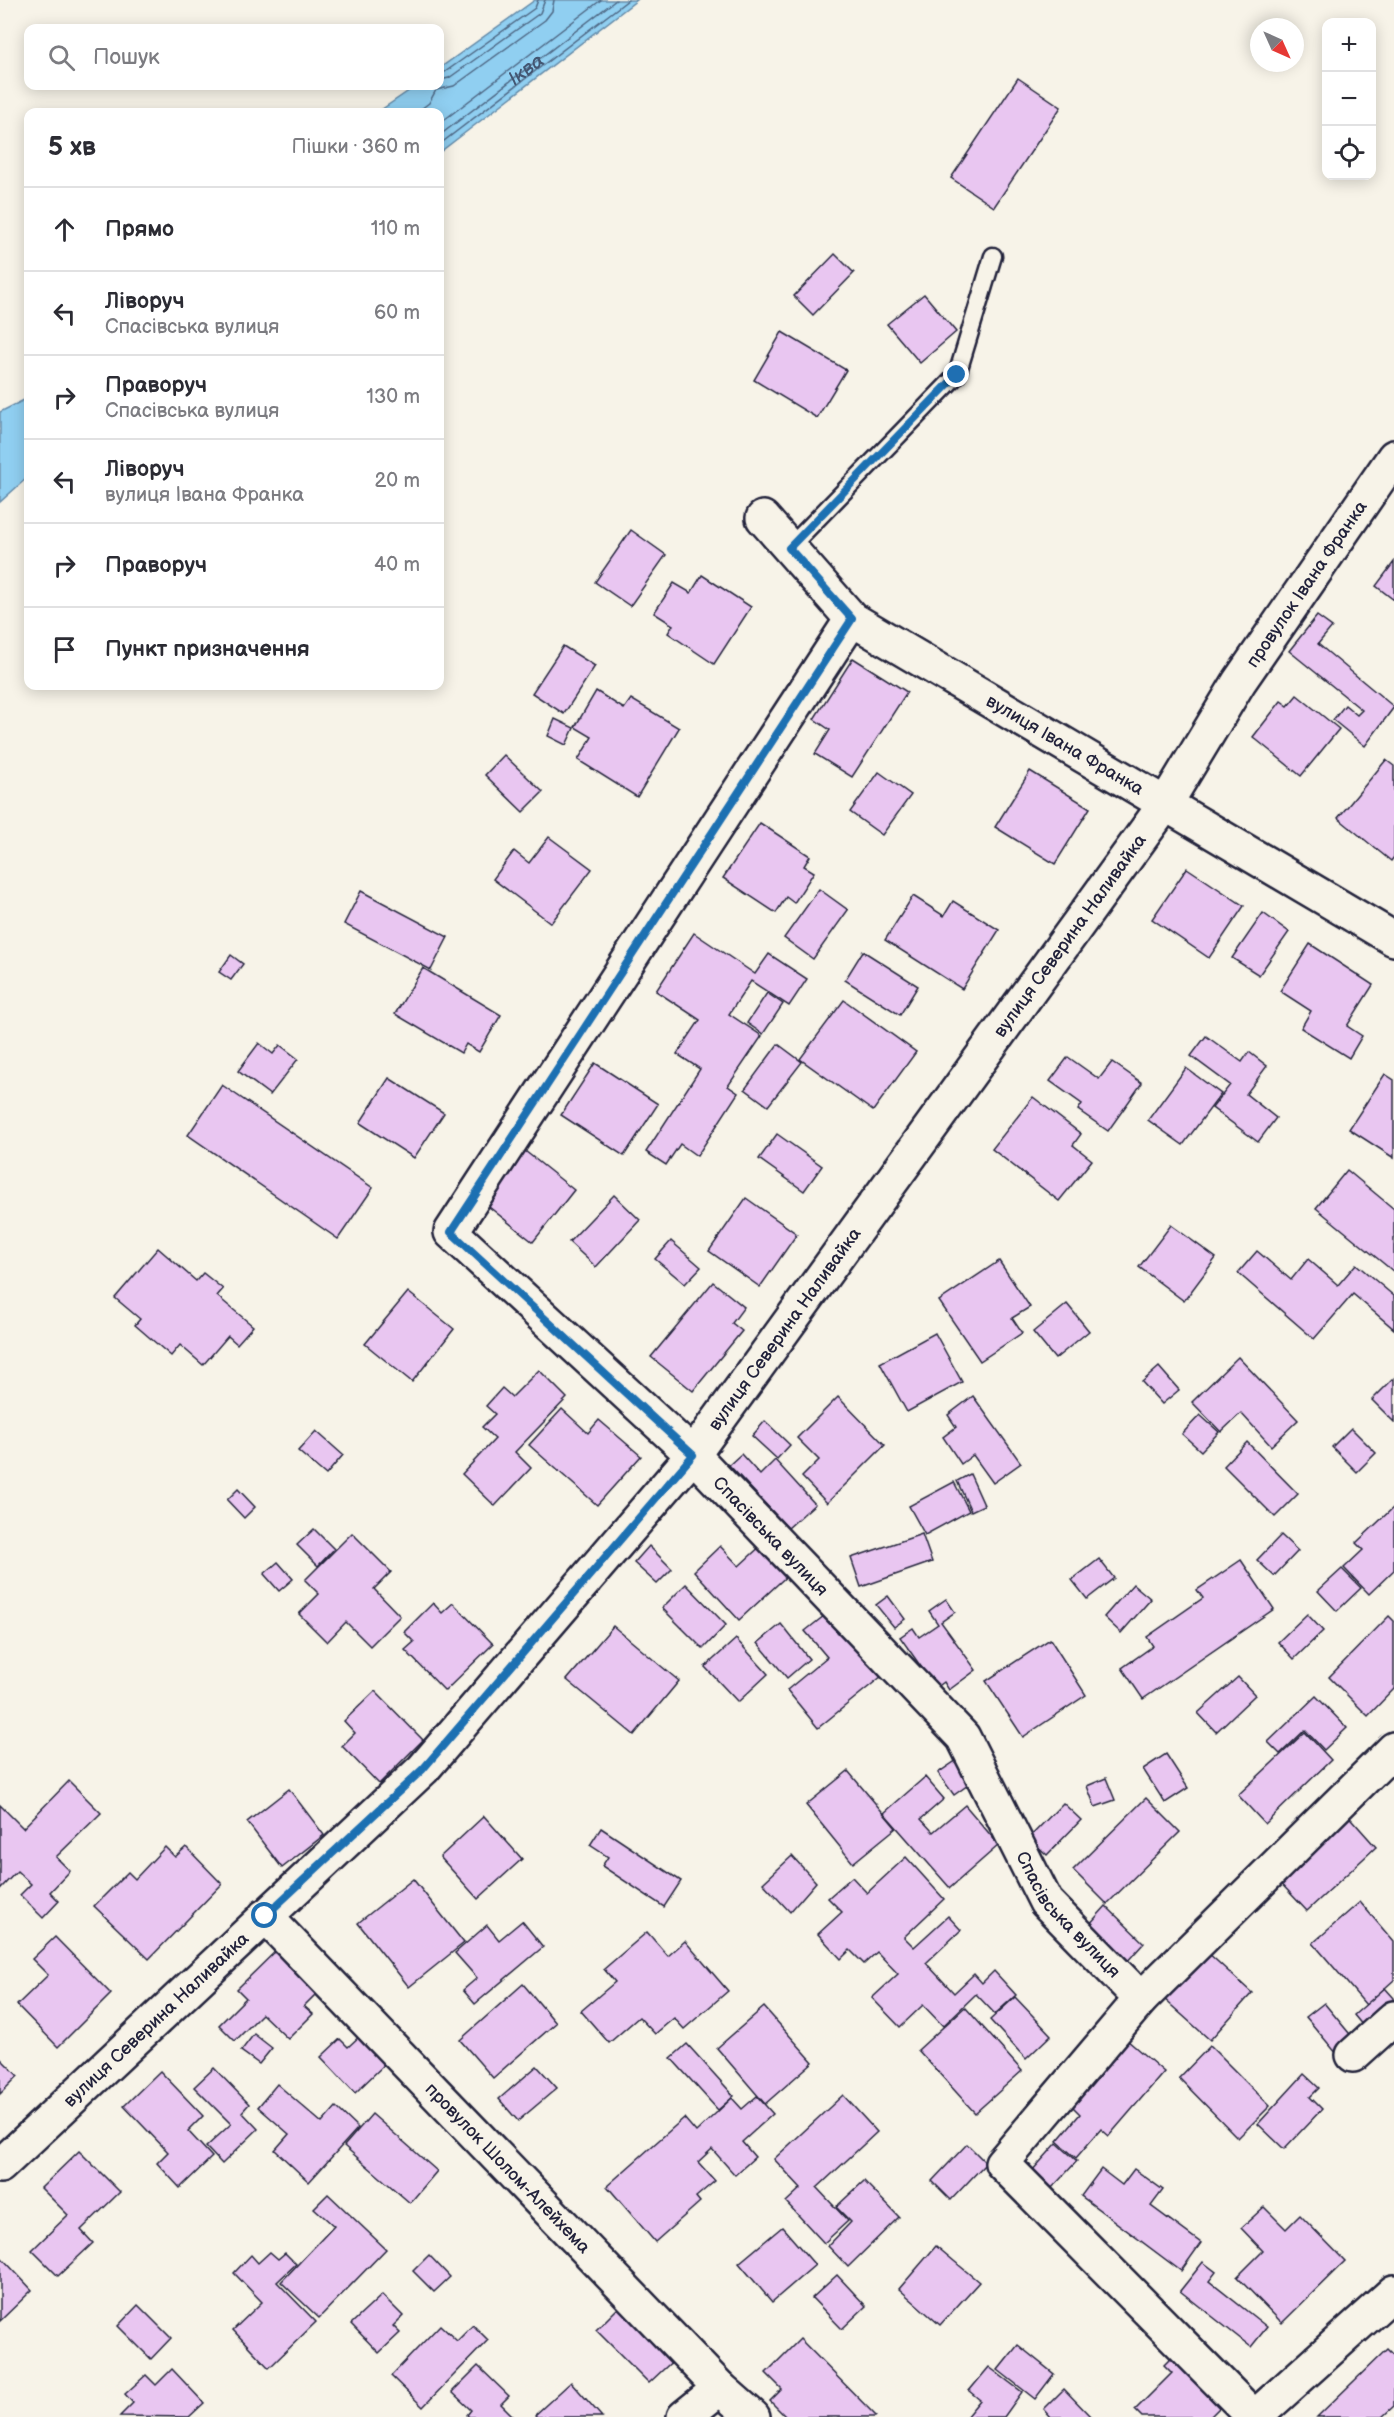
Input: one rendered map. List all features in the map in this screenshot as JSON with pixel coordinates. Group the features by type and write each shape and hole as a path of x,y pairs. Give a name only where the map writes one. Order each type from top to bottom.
{"street":[{"name":"провулок Івана Франка","path":"1239,682 1394,457"},
{"name":"вулиця Івана Франка","path":"763,518 852,619 1394,939"},
{"name":"Спасівська вулиця","path":"852,619 451,1232 693,1455 963,1737 1046,1902 1141,1999"},
{"name":"вулиця Северина Наливайка","path":"0,2166 423,1769 693,1455 1166,803 1239,682"},
{"path":"1394,1749 1141,1999 1002,2163 1255,2417 1394,2292"},
{"name":"провулок Шолом-Алейхема","path":"265,1916 720,2388 753,2417"},
{"path":"1353,2055 1394,2018"},
{"path":"684,2417 720,2388"}],"lane":[{"path":"789,548 957,375 993,255"}],"water":[{"name":"Іква","path":"535,0 637,0 444,149 444,108 384,108 410,90 444,90 444,65"},
{"path":"24,400 24,481 0,502 0,412"}],"building":[{"path":"1018,78 1061,107 994,207 951,178"},
{"path":"835,254 854,273 813,315 794,296"},
{"path":"924,294 956,332 920,363 887,324"},
{"path":"782,332 846,370 817,418 754,380"},
{"path":"631,530 666,555 630,606 595,582"},
{"path":"1394,562 1394,600 1376,586"},
{"path":"702,575 751,607 714,664 668,633 673,625 654,613 674,583 691,593"},
{"path":"1317,616 1332,627 1318,644 1394,707 1365,746 1333,720 1345,705 1357,715 1362,710 1289,651"},
{"path":"563,646 595,666 564,714 532,693"},
{"path":"853,658 907,692 852,777 815,754 830,730 814,719"},
{"path":"596,691 624,709 631,699 679,728 637,797 578,760 592,737 575,727"},
{"path":"1297,695 1339,729 1301,776 1253,737 1281,701 1288,706"},
{"path":"555,719 574,728 566,745 548,736"},
{"path":"504,755 543,792 523,812 485,775"},
{"path":"1386,760 1394,766 1394,857 1391,861 1338,818"},
{"path":"1030,771 1090,808 1055,864 995,827"},
{"path":"879,772 911,795 882,835 850,812"},
{"path":"760,823 810,856 804,866 814,872 794,903 786,897 776,913 723,878"},
{"path":"549,837 592,869 551,923 493,879 514,851 529,863"},
{"path":"1187,868 1244,906 1209,958 1152,919"},
{"path":"819,889 848,910 813,959 784,938"},
{"path":"361,891 448,937 431,970 344,924"},
{"path":"913,896 944,916 953,901 999,930 962,989 885,940"},
{"path":"1263,913 1289,932 1259,975 1232,958"},
{"path":"694,933 755,974 769,954 807,979 789,1006 751,981 729,1014 762,1036 728,1086 738,1093 697,1156 680,1144 666,1165 646,1152 700,1069 677,1054 700,1020 656,991"},
{"path":"1310,944 1373,985 1347,1026 1362,1036 1349,1058 1301,1028 1311,1011 1280,991"},
{"path":"863,951 918,986 900,1015 845,980"},
{"path":"231,955 243,964 231,980 219,972"},
{"path":"423,968 501,1015 479,1052 466,1044 461,1053 395,1014"},
{"path":"767,993 783,1004 763,1034 747,1023"},
{"path":"844,1000 916,1052 873,1111 800,1059"},
{"path":"1206,1036 1242,1062 1249,1052 1267,1066 1246,1094 1276,1118 1258,1142 1212,1108 1230,1085 1191,1056"},
{"path":"259,1043 273,1054 280,1045 298,1059 270,1095 238,1071"},
{"path":"778,1044 802,1062 768,1106 745,1089"},
{"path":"1068,1057 1099,1079 1112,1062 1142,1083 1108,1131 1078,1110 1082,1104 1050,1081"},
{"path":"595,1063 658,1104 624,1156 561,1115"},
{"path":"1186,1068 1221,1094 1183,1145 1148,1120"},
{"path":"1385,1074 1394,1080 1394,1158 1349,1129"},
{"path":"389,1078 444,1113 414,1158 360,1123"},
{"path":"222,1085 373,1188 338,1239 188,1135"},
{"path":"1033,1097 1081,1134 1073,1145 1092,1160 1059,1201 992,1149"},
{"path":"777,1134 822,1166 804,1191 759,1159"},
{"path":"525,1151 574,1190 533,1242 484,1203"},
{"path":"1347,1170 1394,1209 1394,1272 1316,1208"},
{"path":"614,1195 640,1220 596,1267 569,1242"},
{"path":"746,1198 797,1234 760,1287 709,1251"},
{"path":"1171,1225 1216,1258 1184,1301 1139,1267"},
{"path":"671,1241 701,1267 685,1284 655,1259"},
{"path":"158,1248 196,1281 203,1273 223,1289 217,1296 253,1326 237,1344 228,1336 203,1365 180,1345 171,1356 135,1325 140,1319 115,1298"},
{"path":"1257,1251 1291,1280 1308,1259 1338,1285 1356,1264 1394,1296 1394,1329 1353,1294 1314,1339 1238,1273"},
{"path":"999,1261 1030,1307 1012,1318 1022,1333 980,1361 939,1301"},
{"path":"713,1282 744,1307 732,1323 742,1331 693,1391 651,1357"},
{"path":"408,1292 454,1329 412,1382 365,1344"},
{"path":"1067,1304 1089,1331 1055,1359 1033,1332"},
{"path":"935,1333 962,1382 907,1412 880,1363"},
{"path":"1238,1357 1298,1420 1271,1446 1241,1413 1221,1432 1192,1402"},
{"path":"1159,1367 1179,1390 1162,1404 1142,1382"},
{"path":"539,1370 567,1398 515,1452 531,1468 495,1506 462,1474 495,1439 482,1427 495,1414 486,1406 502,1388 512,1397"},
{"path":"1394,1378 1394,1422 1372,1400"},
{"path":"973,1396 1021,1463 993,1483 973,1455 961,1464 943,1437 956,1427 948,1415"},
{"path":"838,1397 885,1445 827,1503 802,1477 819,1460 797,1438"},
{"path":"562,1409 588,1433 599,1420 641,1456 597,1505 529,1445"},
{"path":"1200,1415 1219,1432 1201,1451 1182,1434"},
{"path":"765,1421 790,1445 777,1459 752,1436"},
{"path":"1351,1428 1376,1453 1357,1472 1332,1447"},
{"path":"316,1431 343,1455 326,1475 298,1451"},
{"path":"1247,1442 1298,1494 1275,1517 1224,1466"},
{"path":"741,1454 760,1475 775,1460 815,1504 788,1528 729,1465"},
{"path":"970,1474 984,1505 971,1511 957,1481"},
{"path":"954,1482 969,1511 925,1535 909,1506"},
{"path":"238,1489 255,1507 244,1518 227,1500"},
{"path":"1394,1507 1394,1570 1369,1594 1344,1568 1363,1550 1356,1543"},
{"path":"314,1529 334,1549 318,1566 297,1545"},
{"path":"352,1533 391,1572 374,1589 400,1616 370,1646 346,1622 327,1642 299,1614 319,1594 305,1580"},
{"path":"922,1534 932,1562 861,1587 851,1558"},
{"path":"1281,1535 1298,1551 1274,1576 1257,1560"},
{"path":"764,1543 791,1572 739,1620 694,1571 720,1546 739,1566"},
{"path":"649,1546 672,1569 657,1584 634,1563"},
{"path":"1099,1559 1114,1578 1087,1599 1072,1580"},
{"path":"1241,1560 1274,1609 1143,1699 1122,1668 1153,1646 1147,1637 1203,1598 1197,1590"},
{"path":"278,1562 293,1579 279,1591 264,1574"},
{"path":"1342,1569 1361,1588 1337,1611 1318,1591"},
{"path":"686,1584 726,1625 703,1649 662,1608"},
{"path":"1133,1584 1151,1599 1121,1633 1104,1617"},
{"path":"888,1596 905,1619 894,1627 876,1605"},
{"path":"946,1599 955,1612 941,1622 976,1670 949,1690 944,1682 936,1688 900,1637 913,1628 919,1637 938,1624 929,1611"},
{"path":"433,1603 442,1613 453,1603 493,1644 445,1691 405,1650 414,1642 404,1632"},
{"path":"829,1612 882,1676 818,1728 787,1690 827,1657 805,1631"},
{"path":"1307,1614 1323,1631 1294,1659 1278,1642"},
{"path":"1389,1616 1394,1621 1394,1689 1368,1716 1329,1677"},
{"path":"781,1624 809,1659 787,1678 758,1643"},
{"path":"613,1626 679,1681 634,1735 567,1680"},
{"path":"736,1639 768,1674 738,1702 705,1667"},
{"path":"1050,1639 1086,1695 1023,1737 986,1681"},
{"path":"1238,1677 1255,1695 1216,1732 1198,1713"},
{"path":"375,1691 423,1740 379,1784 342,1746 355,1733 344,1721"},
{"path":"1316,1696 1347,1728 1324,1750 1305,1730 1280,1754 1268,1742"},
{"path":"1305,1732 1331,1760 1265,1824 1238,1795"},
{"path":"1166,1754 1188,1788 1165,1803 1143,1769"},
{"path":"960,1758 975,1780 954,1795 938,1773"},
{"path":"848,1771 896,1828 853,1863 806,1805"},
{"path":"925,1777 944,1799 921,1819 933,1832 965,1805 999,1845 950,1888 884,1813"},
{"path":"1106,1778 1115,1800 1095,1807 1087,1786"},
{"path":"69,1781 101,1813 56,1857 70,1871 50,1892 59,1901 43,1918 20,1895 31,1884 17,1871 0,1889 0,1805 23,1828"},
{"path":"289,1789 324,1835 282,1868 247,1822"},
{"path":"1146,1798 1180,1832 1107,1904 1073,1870"},
{"path":"1063,1803 1081,1820 1047,1855 1029,1838"},
{"path":"1344,1811 1376,1847 1307,1911 1274,1876"},
{"path":"484,1816 522,1859 478,1899 440,1857"},
{"path":"601,1828 681,1881 664,1907 602,1866 608,1857 590,1845"},
{"path":"165,1847 175,1857 186,1847 222,1884 149,1959 94,1906 128,1872 135,1879"},
{"path":"792,1856 816,1882 790,1912 763,1883"},
{"path":"906,1857 944,1899 904,1937 914,1947 948,1916 961,1930 926,1963 954,1993 974,1974 982,1983 994,1971 1016,1995 995,2014 976,1994 943,2026 923,2005 900,2027 872,1998 898,1974 877,1952 864,1964 850,1950 841,1959 818,1934 842,1912 828,1898 852,1877 867,1893"},
{"path":"413,1879 464,1943 409,1987 358,1923"},
{"path":"1360,1902 1394,1942 1394,1980 1366,2005 1313,1943"},
{"path":"1106,1906 1144,1943 1125,1964 1087,1927"},
{"path":"522,1921 543,1947 475,2004 463,1990 477,1978 455,1953 487,1925 499,1940"},
{"path":"647,1932 668,1956 685,1941 728,1991 684,2029 674,2018 655,2034 639,2017 609,2043 581,2011 615,1982 604,1969"},
{"path":"55,1937 111,1994 58,2047 17,2005 48,1975 32,1959"},
{"path":"286,1941 328,1982 304,2006 313,2014 288,2039 262,2014 235,2041 219,2025 246,1998 237,1989"},
{"path":"1206,1951 1252,1993 1210,2040 1163,1998"},
{"path":"523,1984 556,2023 493,2078 460,2040"},
{"path":"1385,1988 1394,1998 1394,2010 1368,2032 1354,2015"},
{"path":"1015,1997 1051,2035 1026,2059 990,2020"},
{"path":"1324,2003 1354,2039 1337,2054 1306,2017"},
{"path":"764,2007 813,2062 765,2104 717,2048"},
{"path":"965,2007 1022,2071 975,2113 918,2050"},
{"path":"254,2034 272,2048 259,2064 241,2051"},
{"path":"361,2035 387,2062 355,2093 321,2057 340,2039 348,2047"},
{"path":"1127,2040 1164,2072 1109,2136 1101,2129 1076,2158 1057,2141 1080,2114 1071,2105"},
{"path":"687,2044 734,2096 718,2110 671,2058"},
{"path":"1210,2046 1270,2106 1238,2138 1179,2078"},
{"path":"0,2058 18,2076 0,2094"},
{"path":"537,2066 557,2088 518,2121 499,2099"},
{"path":"214,2068 249,2104 242,2112 258,2129 222,2164 206,2147 231,2124 194,2087"},
{"path":"160,2071 203,2116 188,2131 212,2157 180,2188 157,2163 168,2152 124,2106"},
{"path":"1304,2074 1319,2088 1310,2097 1322,2109 1284,2149 1258,2124"},
{"path":"277,2084 322,2123 336,2107 358,2128 309,2182 275,2150 289,2134 258,2107"},
{"path":"843,2095 877,2132 817,2188 848,2221 824,2243 786,2202 801,2188 774,2159"},
{"path":"757,2096 773,2114 742,2142 755,2157 735,2175 712,2149 698,2162 715,2181 696,2197 700,2202 655,2242 607,2186 684,2118 696,2132 732,2098 742,2109"},
{"path":"372,2114 437,2171 410,2203 344,2146"},
{"path":"1057,2143 1077,2161 1050,2190 1031,2172"},
{"path":"967,2144 986,2163 951,2200 932,2181"},
{"path":"79,2151 120,2192 81,2230 93,2243 58,2276 32,2250 68,2215 41,2188"},
{"path":"1101,2169 1122,2185 1134,2169 1163,2190 1151,2206 1201,2243 1181,2271 1081,2196"},
{"path":"864,2181 899,2217 848,2267 828,2246 851,2222 836,2207"},
{"path":"328,2194 386,2249 319,2318 281,2282 334,2226 314,2208"},
{"path":"1264,2207 1286,2229 1300,2215 1345,2261 1282,2323 1237,2277 1263,2251 1241,2228"},
{"path":"782,2227 815,2265 772,2302 739,2263"},
{"path":"936,2246 979,2282 940,2325 899,2289"},
{"path":"270,2252 278,2259 285,2253 296,2264 277,2282 316,2322 269,2368 233,2330 262,2302 234,2273 251,2255 258,2263"},
{"path":"429,2255 450,2277 434,2292 413,2271"},
{"path":"2,2258 32,2290 0,2321 0,2259"},
{"path":"1203,2262 1216,2272 1209,2281 1267,2327 1251,2347 1180,2291"},
{"path":"837,2275 866,2306 842,2329 812,2298"},
{"path":"382,2295 403,2316 393,2326 400,2333 379,2353 351,2324"},
{"path":"626,2300 680,2354 649,2383 596,2330"},
{"path":"138,2305 171,2338 151,2359 118,2326"},
{"path":"440,2325 457,2341 473,2325 488,2340 423,2407 391,2376"},
{"path":"800,2339 875,2417 786,2417 770,2401 782,2389 766,2373"},
{"path":"1018,2345 1054,2374 1035,2399 998,2370"},
{"path":"1180,2349 1229,2398 1210,2417 1142,2417 1135,2410 1172,2373 1164,2365"},
{"path":"1387,2349 1394,2356 1394,2406 1382,2417 1317,2417"},
{"path":"478,2366 509,2396 501,2404 514,2417 469,2417 467,2415 471,2410 452,2392"},
{"path":"989,2367 1022,2392 1004,2417 966,2417 980,2400 969,2391"},
{"path":"172,2369 204,2403 189,2417 120,2416 133,2403 125,2394 146,2375 156,2385"},
{"path":"571,2382 602,2417 537,2417 535,2415"},
{"path":"1064,2389 1091,2417 1051,2417 1044,2409"}],"route":[{"path":"265,1916 423,1769 693,1455 451,1232 852,619 789,548 957,375"}]}
